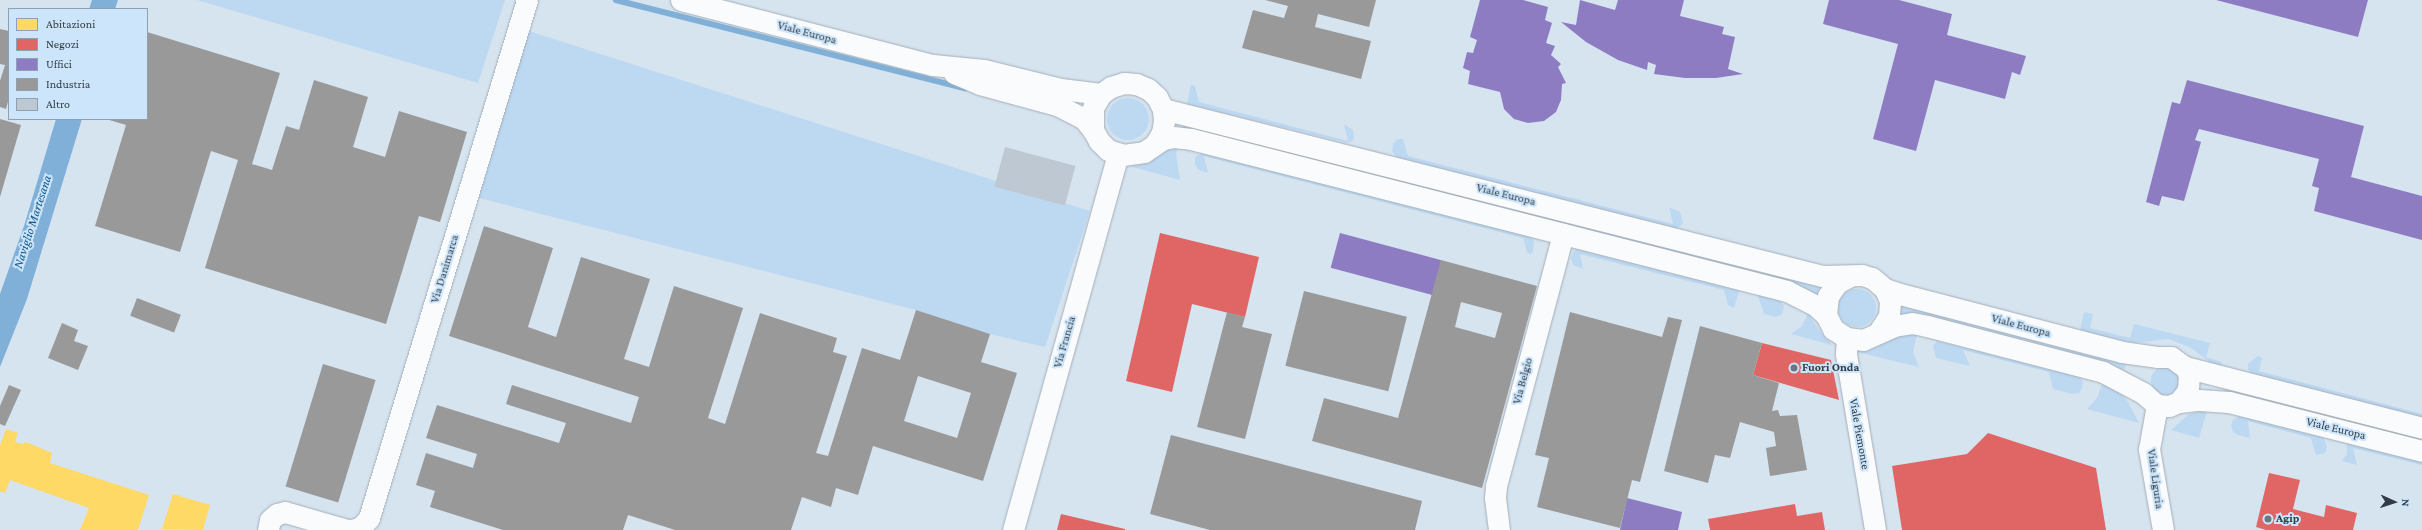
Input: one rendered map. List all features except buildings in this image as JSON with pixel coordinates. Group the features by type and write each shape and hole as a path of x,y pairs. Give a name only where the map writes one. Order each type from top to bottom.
{"street":[{"name":"Via Danimarca","path":"352,530 361,527 368,518 528,0"},
{"name":"Viale Europa","path":"681,0 933,65 980,84 1057,105 1084,119 1093,130 1099,141 1108,150 1118,153 1136,155 1155,144 1173,137 1191,139 1787,291 1802,297 1826,315 1833,328 1846,338 1863,340 1894,326 1912,323 2103,372 2150,399 2170,406 2178,402 2199,400 2229,402 2422,452"},
{"name":"Viale Europa","path":"933,65 984,70 1061,89 1101,94"},
{"path":"1093,130 1093,108 1101,94 1111,87 1124,83 1136,84 1148,89 1157,97 1163,109 1164,127 1155,144"},
{"name":"Viale Europa","path":"1163,109 1822,276 1862,275 1872,278 1885,289 1914,298 2135,355 2171,357 2185,367 2422,428"},
{"name":"Via Francia","path":"1013,530 1118,153"},
{"name":"Via Belgio","path":"1499,530 1495,498 1496,486 1562,234"},
{"path":"1826,315 1828,296 1837,283 1850,276"},
{"path":"1878,333 1889,316 1890,301 1885,289"},
{"name":"Viale Piemonte","path":"1846,338 1846,354 1875,530"},
{"path":"2150,399 2140,385 2142,372 2150,361 2158,357"},
{"path":"2178,402 2188,390 2190,381 2185,367"},
{"name":"Viale Liguria","path":"2150,399 2149,449 2163,530"},
{"path":"268,530 270,520 277,514 285,512 347,530"}],"shaded area":[{"path":"197,0 505,0 478,83"},
{"path":"529,31 1090,211 1045,347 990,334 916,310 479,198 506,91"},
{"path":"1191,85 1195,86 1199,102 1348,141 1344,124 1353,130 1353,141 1347,143 1187,104"},
{"path":"1124,98 1132,98 1140,101 1146,107 1149,119 1146,131 1140,137 1132,140 1124,140 1116,137 1110,131 1107,123 1107,115 1110,107 1116,101"},
{"path":"1184,123 1744,266 1743,270 1181,132"},
{"path":"1398,139 1403,139 1408,156 1673,224 1669,207 1680,212 1683,223 1677,229 1396,157 1392,151 1393,144"},
{"path":"1179,145 1176,154 1180,180 1129,166 1161,147"},
{"path":"1203,152 1530,235 1534,241 1533,251 1531,254 1527,253 1523,238 1204,156 1208,173 1199,170 1195,165 1195,157"},
{"path":"1581,247 1740,288 1734,308 1728,305 1724,290 1580,254 1583,269 1573,265 1571,258 1574,251"},
{"path":"1755,269 1820,285 1817,295 1754,273"},
{"path":"1857,289 1870,295 1876,308 1870,321 1857,327 1844,321 1838,308 1844,295"},
{"path":"1757,293 1779,299 1784,306 1782,314 1776,317 1764,314"},
{"path":"1897,303 2127,362 2124,370 2093,360 1897,318"},
{"path":"2084,312 2093,314 2090,328 2130,338 2134,324 2210,343 2206,357 2222,362 2220,367 2211,363 2191,348 2169,339 2134,343 2080,331"},
{"path":"1808,313 1819,330 1832,345 1791,334 1802,326"},
{"path":"1902,329 1917,334 1913,352 1919,367 1853,351 1867,349"},
{"path":"1937,341 2080,377 2083,382 2082,388 2079,393 2072,394 2053,389 2049,372 1963,350 1970,366 1936,358 1933,346"},
{"path":"2258,356 2262,358 2259,371 2422,414 2422,418 2254,376 2248,370 2248,364"},
{"path":"2165,367 2175,371 2179,381 2175,391 2165,395 2155,391 2151,381 2155,371"},
{"path":"2103,382 2119,391 2128,402 2139,423 2087,409 2097,398"},
{"path":"2225,387 2422,437 2422,442 2224,394"},
{"path":"2208,408 2199,438 2171,430 2189,414"},
{"path":"2242,415 2323,436 2327,447 2325,453 2316,455 2311,438 2248,421 2250,438 2238,435 2233,432 2231,426 2233,420"},
{"path":"2347,442 2422,461 2422,465 2353,448 2357,465 2342,461 2347,454"}],"water":[{"path":"92,0 118,0 115,8 89,8"},
{"name":"Naviglio Martesana","path":"56,120 82,120 27,299 0,367 0,294 24,226"}],"waterway":[{"path":"616,0 965,88"}],"place":[{"name":"Fuori Onda","path":"1794,368"},
{"name":"Agip","path":"2268,519"}]}
